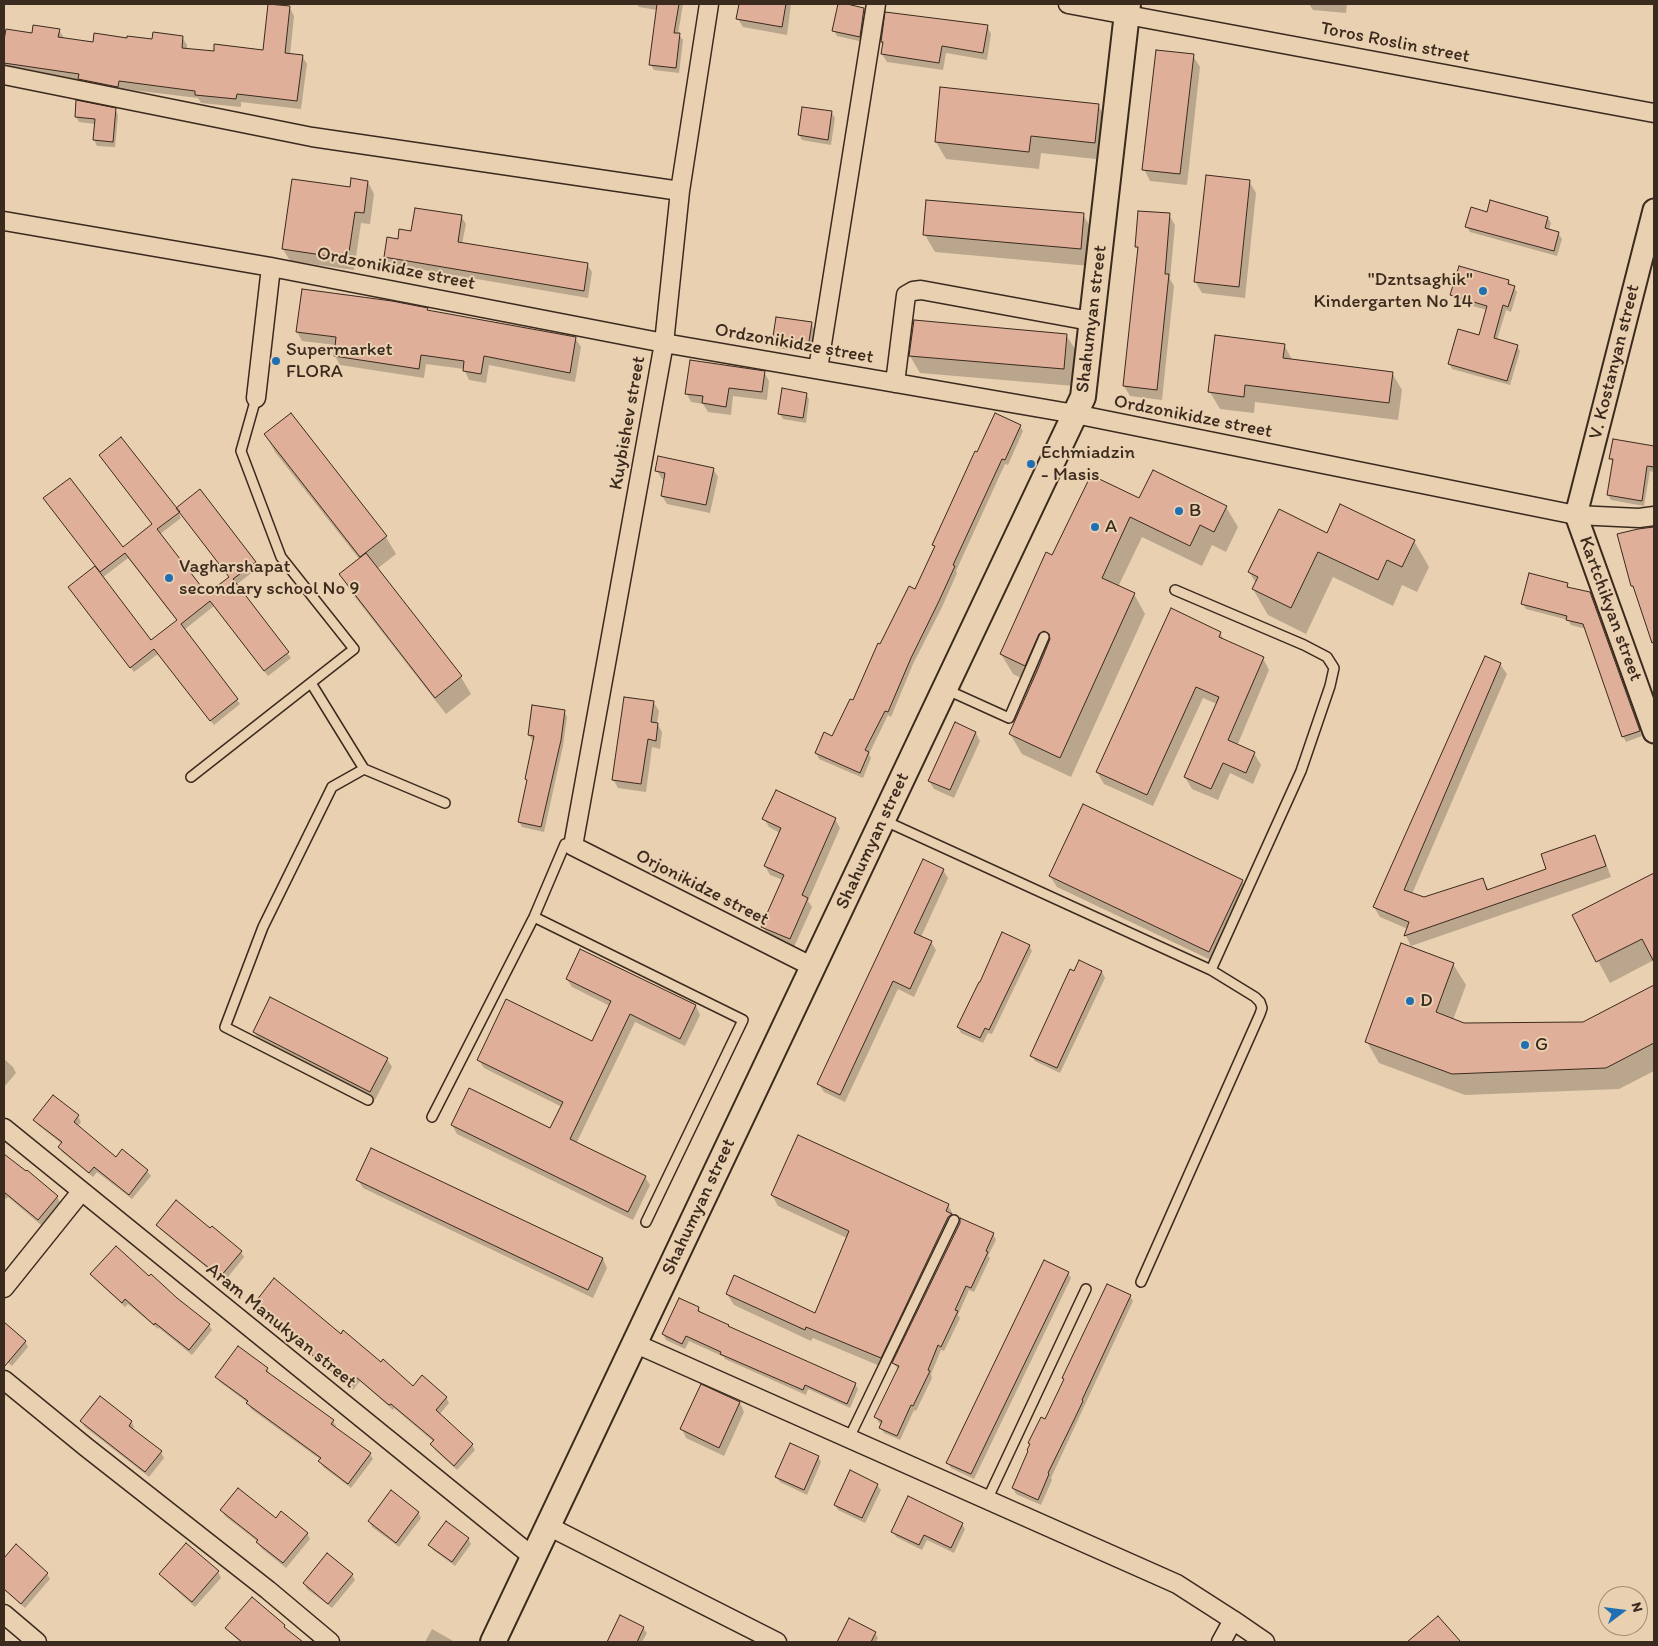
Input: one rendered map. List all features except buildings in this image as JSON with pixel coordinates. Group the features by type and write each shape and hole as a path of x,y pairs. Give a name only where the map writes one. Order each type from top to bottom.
{"main road":[{"name":"Shahumyan street","path":"493,1642 1083,397 1128,9"}],"street":[{"name":"Kuybishev street","path":"569,845 664,343 680,191 709,4"},
{"path":"818,369 876,4"},
{"name":"Toros Roslin street","path":"1068,4 1128,9 1654,113"},
{"path":"4,75 312,137 680,191"},
{"name":"V. Kostanyan street","path":"1576,515 1654,210"},
{"name":"Ordzonikidze street","path":"4,221 272,267 664,343 1075,414 1576,515 1639,518 1654,516"},
{"path":"256,398 272,267"},
{"path":"895,383 906,296 913,291 921,290 1093,320"},
{"name":"Kartchikyan street","path":"1576,515 1654,732"},
{"name":"Orjonikidze street","path":"569,845 813,967"},
{"name":"Aram Manukyan street","path":"4,1128 533,1557"},
{"path":"4,1288 81,1192"},
{"path":"634,1343 1177,1584 1265,1642"},
{"path":"4,1380 268,1590 330,1642"},
{"path":"548,1526 777,1642"},
{"path":"4,1614 38,1642"},
{"path":"1221,1642 1233,1620"}],"lane":[{"path":"191,777 354,649 281,557 241,450 256,398"},
{"path":"1175,590 1304,645 1327,657 1334,668 1330,686 1301,771 1211,970"},
{"path":"944,689 1009,718 1044,637"},
{"path":"311,683 364,769 445,803"},
{"path":"364,769 332,787 263,927 224,1027 368,1100"},
{"path":"882,820 1211,970 1256,997 1260,1002 1262,1008 1260,1014 1140,1282"},
{"path":"432,1117 569,845"},
{"path":"534,917 743,1020 646,1222"},
{"path":"849,1438 954,1220"},
{"path":"987,1500 1086,1289"}],"place":[{"name":"\"Dzntsaghik\" Kindergarten No 14","path":"1483,291"},
{"name":"Supermarket FLORA","path":"276,361"},
{"name":"Echmiadzin - Masis","path":"1031,464"},
{"name":"B","path":"1179,511"},
{"name":"A","path":"1095,527"},
{"name":"Vagharshapat secondary school No 9","path":"169,578"},
{"name":"D","path":"1410,1001"},
{"name":"G","path":"1525,1045"}]}
